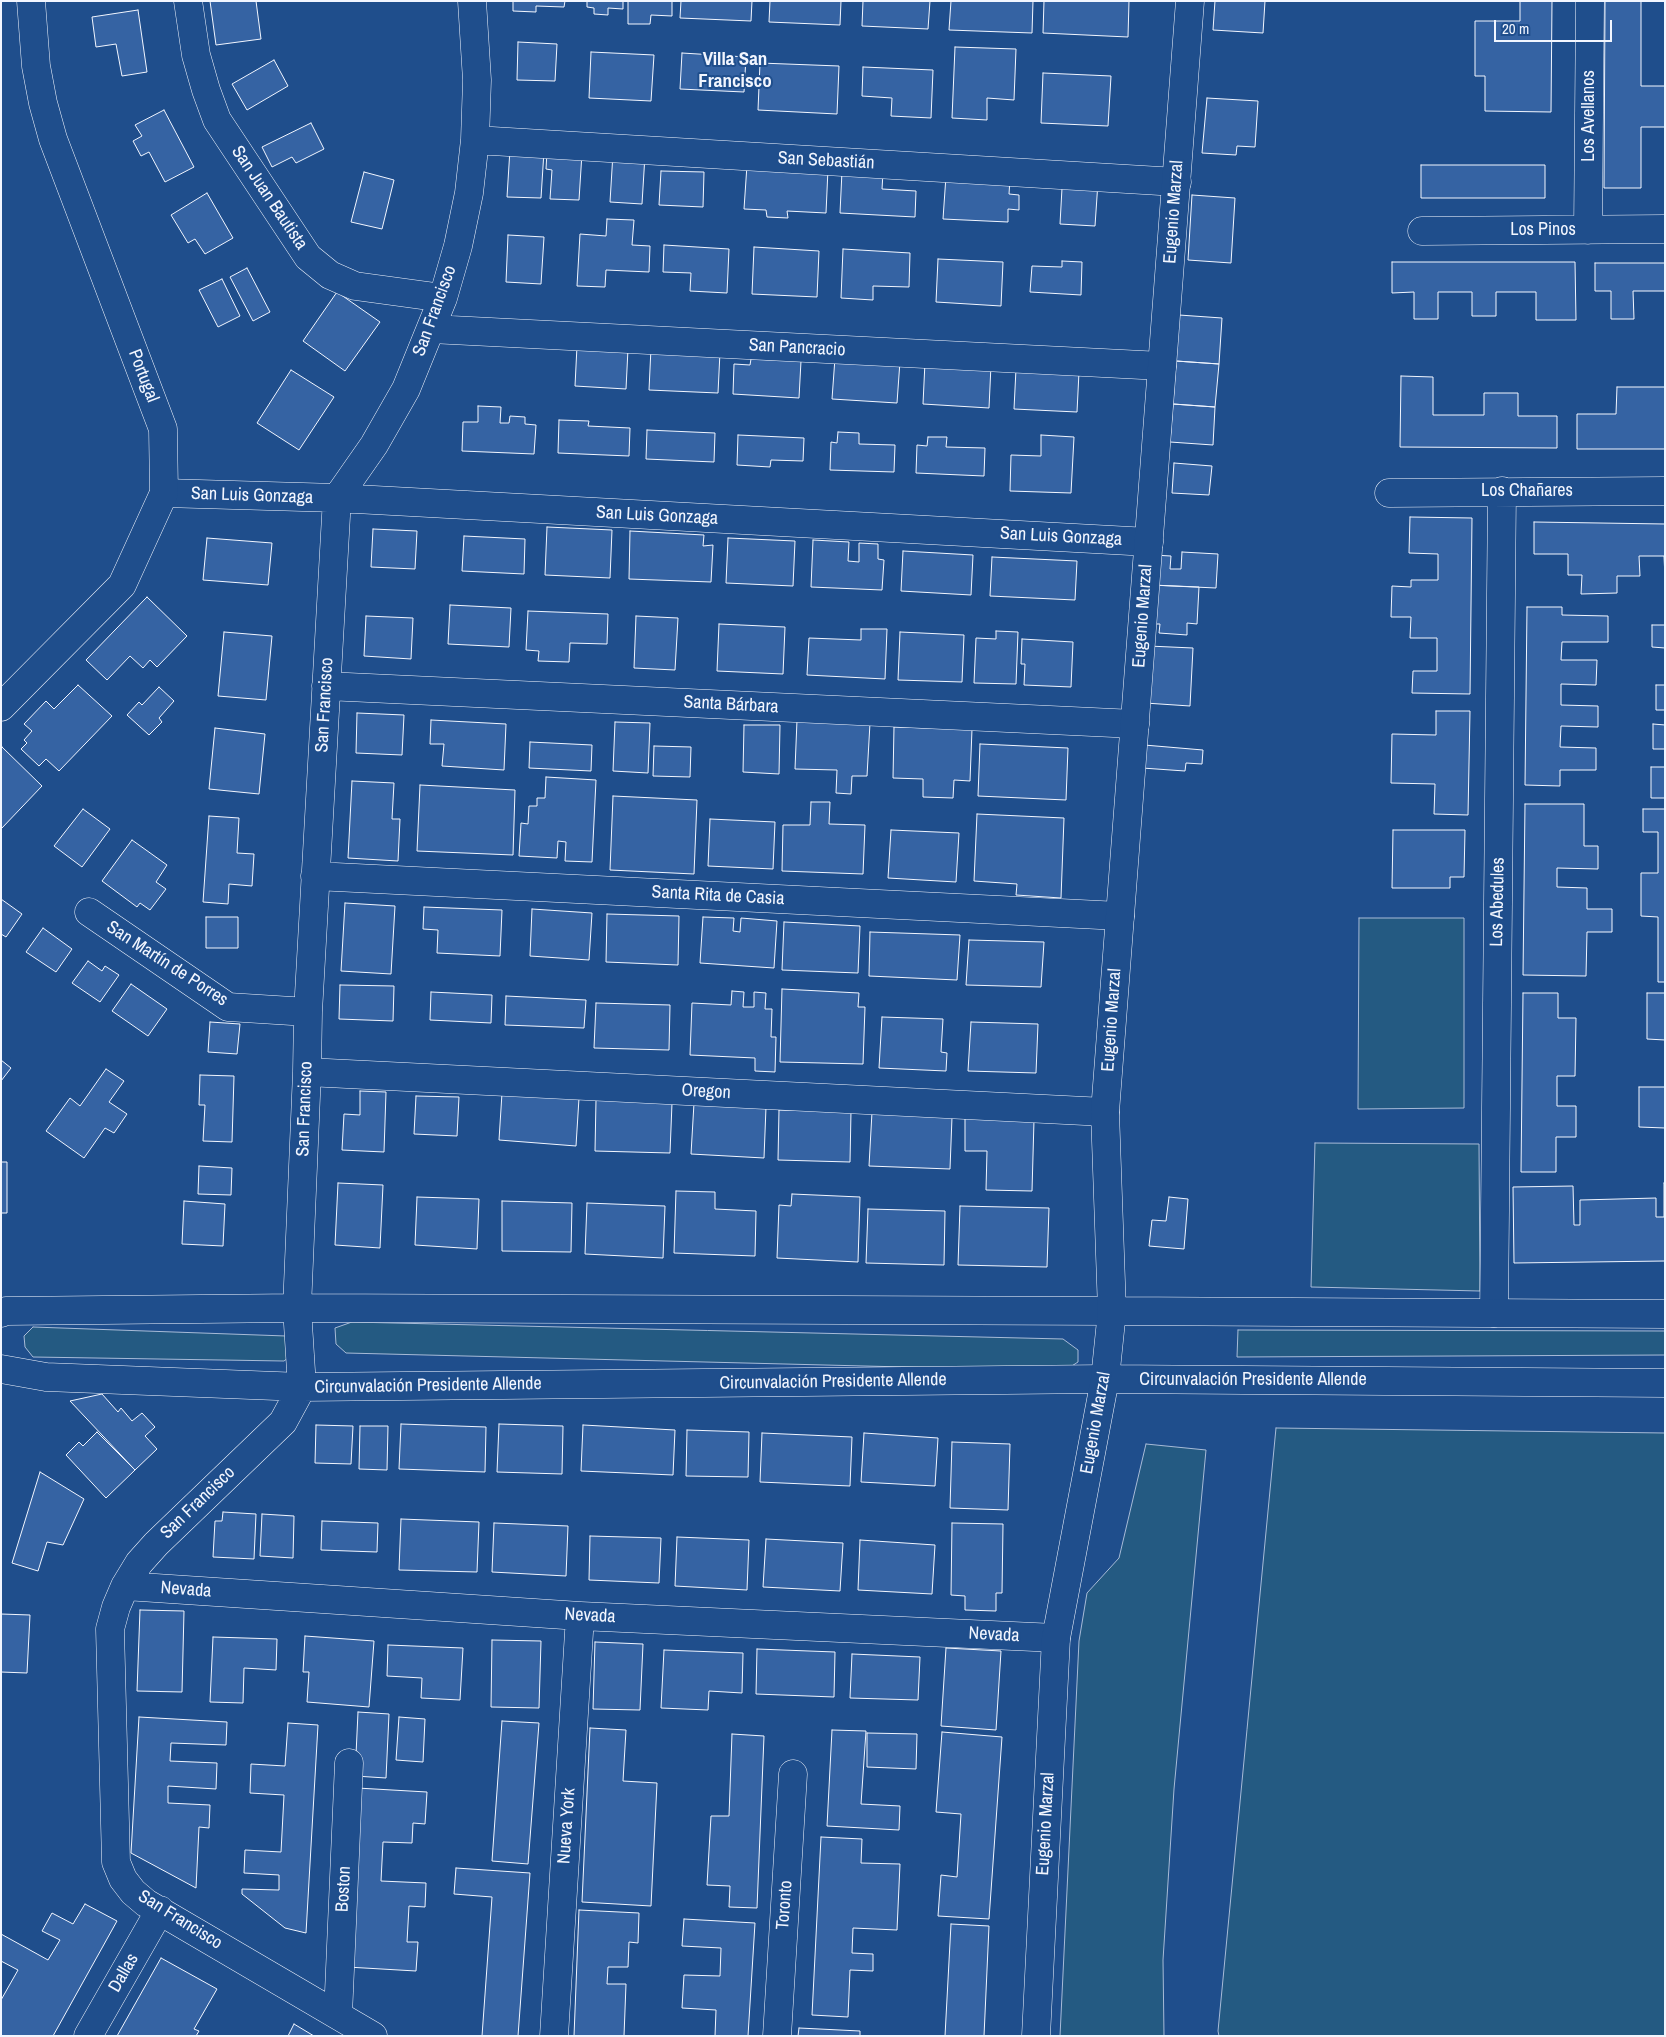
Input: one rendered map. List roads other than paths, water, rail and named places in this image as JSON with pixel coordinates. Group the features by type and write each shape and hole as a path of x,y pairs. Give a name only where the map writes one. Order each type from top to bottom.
{"street":[{"name":"Portugal","path":"1,707 122,585 164,493 163,429 53,139 43,103 36,66 31,1"},
{"name":"San Juan Bautista","path":"188,1 196,55 217,120 308,256 330,275 355,286 443,298"},
{"name":"San Francisco","path":"368,2035 338,2015 146,1903 133,1892 123,1879 116,1862 110,1629 124,1586 139,1563 156,1544 283,1422 302,1387 297,1308 308,1012 337,498 374,445 401,397 431,330 443,298 458,246 475,140 477,80 472,1"},
{"name":"Eugenio Marzal","path":"1036,2036 1056,1638 1105,1379 1112,1311 1105,1112 1190,1"},
{"name":"Los Avellanos","path":"1588,230 1590,1"},
{"name":"San Sebastián","path":"475,140 1177,182"},
{"name":"Los Pinos","path":"1422,231 1665,229"},
{"name":"San Pancracio","path":"431,330 1162,366"},
{"name":"Los Abedules","path":"1494,1313 1502,491"},
{"name":"Los Chañares","path":"1389,493 1665,491"},
{"name":"San Luis Gonzaga","path":"164,493 337,498 1149,542"},
{"name":"Santa Bárbara","path":"326,686 1135,724"},
{"name":"Santa Rita de Casia","path":"315,876 1120,916"},
{"name":"San Martín de Porres","path":"89,912 228,1007 308,1012"},
{"name":"Oregon","path":"307,1072 1105,1112"},
{"path":"1,1313 6,1311 297,1308 1665,1314"},
{"name":"Circunvalación Presidente Allende","path":"1,1369 46,1376 302,1387 1105,1379 1665,1383"},
{"name":"Nevada","path":"124,1586 580,1616 1056,1638"},
{"name":"Nueva York","path":"554,2036 580,1616"},
{"name":"Boston","path":"338,2015 349,1763"},
{"name":"Toronto","path":"777,2036 793,1774"},
{"name":"Dallas","path":"88,2036 160,1910"}],"district":[{"name":"Villa San Francisco","path":"735,71"}]}
